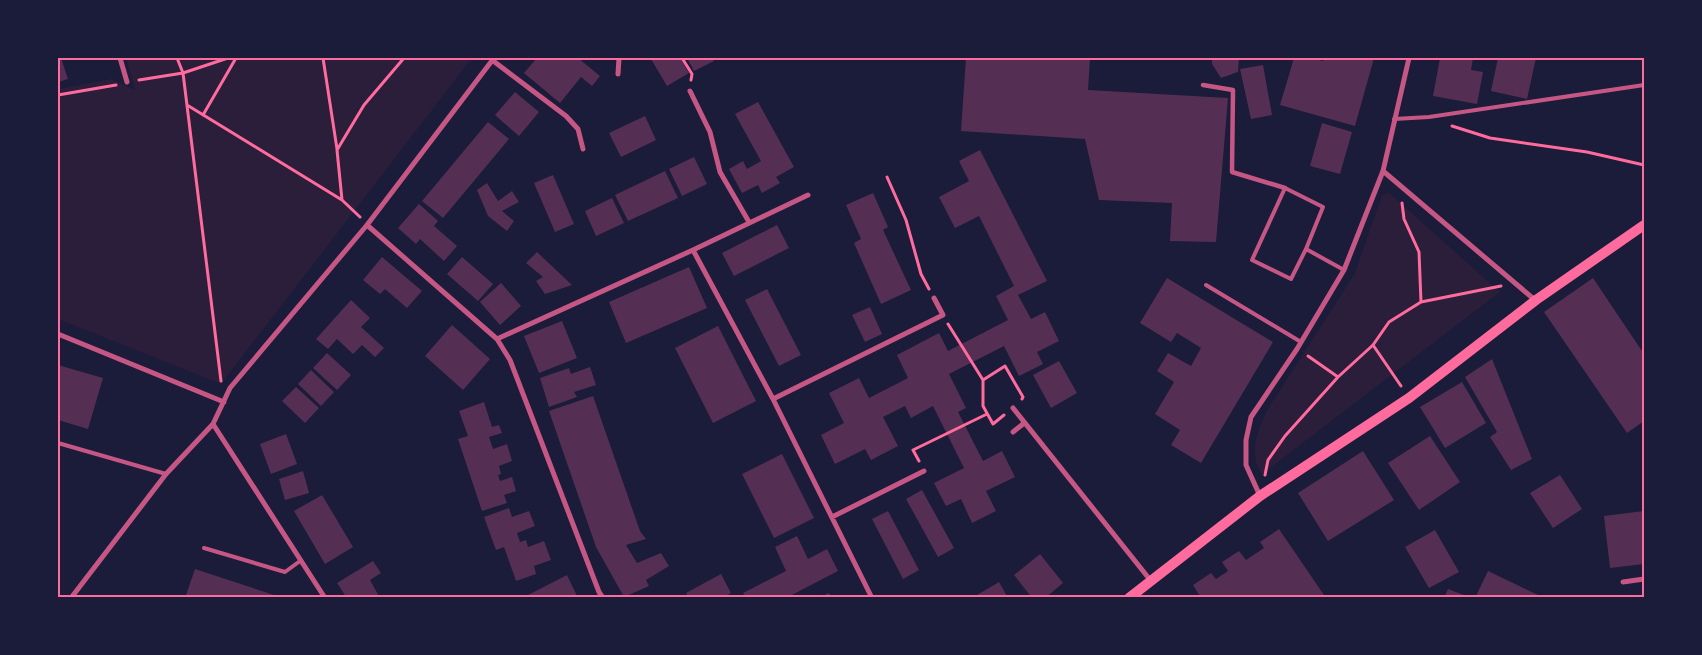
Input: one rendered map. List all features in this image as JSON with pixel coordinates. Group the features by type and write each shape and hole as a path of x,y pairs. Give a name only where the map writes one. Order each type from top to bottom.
{"main road":[{"path":"1128,598 1260,496 1409,398 1536,300 1644,225"}],"street":[{"path":"120,58 127,82"},
{"path":"618,74 619,58"},
{"path":"1260,496 1246,465 1246,440 1251,417 1301,342 1344,270 1383,171 1409,58"},
{"path":"70,598 166,474 213,424 230,388 367,225 493,59 566,116 578,129 583,149"},
{"path":"1203,85 1233,90 1232,172 1285,188"},
{"path":"690,91 710,132 720,172 749,222"},
{"path":"1383,171 1514,284 1536,300"},
{"path":"497,339 694,250 808,195"},
{"path":"367,225 497,339 510,360 599,592 604,598"},
{"path":"694,250 773,399 872,598"},
{"path":"773,399 943,315 934,298"},
{"path":"58,334 224,402"},
{"path":"1012,408 1151,581"},
{"path":"213,424 325,598"},
{"path":"1013,432 1023,424"},
{"path":"832,517 924,471"},
{"path":"1623,582 1644,579"}],"lane":[{"path":"1394,119 1429,117 1644,85"},
{"path":"1285,188 1323,207 1306,249 1291,280 1252,260 1285,188"},
{"path":"1306,249 1344,270"},
{"path":"1206,285 1301,342"},
{"path":"58,443 166,474"},
{"path":"204,548 285,572 300,561"}],"path":[{"path":"177,58 183,73 220,380 230,388"},
{"path":"58,95 183,73 228,58"},
{"path":"203,115 236,58"},
{"path":"323,58 337,150 342,200"},
{"path":"337,150 364,105 404,58"},
{"path":"682,58 692,74 690,91"},
{"path":"187,105 342,200 367,225"},
{"path":"1429,117 1490,138 1588,152 1644,165"},
{"path":"887,176 906,220 921,274 934,298"},
{"path":"1399,184 1404,219 1419,252 1422,302"},
{"path":"1260,496 1268,460 1285,436 1338,377 1373,345 1389,322 1422,302 1514,284"},
{"path":"943,315 983,380 983,406 992,424 1024,397 1005,366 983,380"},
{"path":"1373,345 1409,398"},
{"path":"1297,348 1338,377"},
{"path":"924,471 913,450 987,414"}],"shaded area":[{"path":"126,58 472,58 221,384 58,319 58,89 111,79 135,90"},
{"path":"1389,193 1500,292 1262,474 1255,457 1255,449 1258,432 1265,415 1355,273 1382,195"}],"building":[{"path":"58,58 61,58 68,79 58,82"},
{"path":"537,58 578,58 600,76 592,86 581,77 560,103 524,73"},
{"path":"680,58 689,73 667,86 651,59"},
{"path":"687,58 713,58 714,61 694,71"},
{"path":"966,58 1090,58 1088,90 1228,98 1216,242 1170,241 1172,203 1099,200 1085,139 961,131"},
{"path":"1212,58 1239,58 1238,72 1221,78 1212,64"},
{"path":"1294,58 1310,58 1323,61 1324,58 1374,58 1355,126 1280,105"},
{"path":"1440,58 1473,58 1471,70 1483,72 1477,104 1433,96"},
{"path":"1498,58 1536,58 1527,99 1491,91"},
{"path":"1263,65 1272,115 1251,119 1240,69"},
{"path":"515,92 539,112 519,136 495,115"},
{"path":"758,102 794,167 776,177 780,183 762,193 758,185 742,193 729,169 743,161 747,169 761,161 735,114"},
{"path":"645,116 656,140 621,157 609,133"},
{"path":"488,122 509,139 443,218 422,201"},
{"path":"1322,123 1352,132 1340,174 1310,166"},
{"path":"980,150 1047,281 1018,295 1031,319 1045,312 1059,341 1037,352 1043,364 1019,376 1004,346 949,374 966,408 958,412 983,461 1002,451 1015,477 986,491 996,511 972,523 961,499 946,506 934,483 964,468 933,406 911,418 905,406 883,417 898,446 871,460 865,449 835,464 821,435 844,423 829,393 859,378 869,398 908,378 897,355 939,333 948,351 1008,320 996,296 1014,286 979,216 955,228 939,197 969,181 959,161"},
{"path":"694,157 707,184 682,196 669,169"},
{"path":"665,171 678,198 628,221 615,195"},
{"path":"553,175 574,224 555,232 534,183"},
{"path":"487,183 498,201 512,191 519,202 502,211 514,221 507,231 488,216 477,190"},
{"path":"873,193 888,227 883,230 911,290 881,304 854,243 861,239 846,205"},
{"path":"612,198 624,223 596,236 585,211"},
{"path":"419,204 438,221 434,226 457,246 444,261 420,239 416,244 398,228"},
{"path":"777,225 789,248 734,276 722,253"},
{"path":"537,252 572,285 545,294 536,281 543,277 526,263"},
{"path":"382,257 422,291 407,308 385,289 380,294 363,280"},
{"path":"462,257 493,284 478,301 447,274"},
{"path":"689,267 707,308 626,343 609,302"},
{"path":"1167,278 1273,342 1201,463 1171,445 1180,430 1155,414 1174,382 1157,371 1168,353 1191,366 1201,348 1177,333 1171,342 1140,323"},
{"path":"1593,278 1644,354 1644,421 1627,433 1544,312"},
{"path":"501,283 521,306 500,325 480,302"},
{"path":"767,289 801,355 779,366 745,300"},
{"path":"351,300 370,318 361,327 384,348 375,357 362,345 353,354 337,339 328,349 316,339"},
{"path":"870,307 882,334 865,342 852,315"},
{"path":"562,321 577,358 539,373 524,336"},
{"path":"452,325 490,359 463,390 425,356"},
{"path":"718,326 756,401 713,423 675,348"},
{"path":"327,353 351,375 337,390 313,368"},
{"path":"1492,359 1532,459 1511,470 1490,437 1497,432 1465,377"},
{"path":"1059,361 1077,393 1051,408 1033,375"},
{"path":"58,365 103,378 88,429 58,420"},
{"path":"590,367 596,385 574,392 577,397 549,407 540,378 569,368 571,374"},
{"path":"311,370 334,392 321,406 298,384"},
{"path":"1462,382 1486,423 1445,448 1420,407"},
{"path":"296,387 319,408 305,423 282,401"},
{"path":"593,396 640,531 646,539 626,545 637,563 661,553 669,566 646,580 649,586 624,597 596,547 549,411"},
{"path":"484,402 492,427 499,425 502,433 489,437 493,449 507,444 512,461 499,466 501,474 498,475 500,481 512,477 516,491 504,495 507,503 482,511 458,439 468,436 459,411"},
{"path":"286,434 297,464 271,474 260,444"},
{"path":"1430,436 1460,482 1419,510 1388,463"},
{"path":"1363,451 1394,500 1328,541 1298,493"},
{"path":"782,454 814,518 774,538 742,474"},
{"path":"303,471 309,493 285,500 279,479"},
{"path":"1560,475 1582,509 1553,528 1530,493"},
{"path":"922,490 954,548 938,557 906,499"},
{"path":"322,495 353,547 325,564 294,511"},
{"path":"509,508 512,517 529,511 535,526 517,533 520,542 526,540 528,547 544,541 551,560 534,566 536,574 516,581 504,547 496,550 484,517"},
{"path":"888,511 919,570 903,579 872,519"},
{"path":"1644,511 1644,564 1610,568 1604,516"},
{"path":"1279,529 1326,598 1201,598 1193,585 1211,573 1216,579 1228,571 1222,562 1239,551 1246,560 1264,548 1260,542"},
{"path":"1435,530 1459,572 1429,588 1405,547"},
{"path":"797,536 808,559 827,549 838,571 786,598 746,598 743,593 786,571 775,547"},
{"path":"1040,554 1063,583 1045,598 1032,598 1014,575"},
{"path":"373,561 381,573 370,580 380,598 347,598 337,583"},
{"path":"195,569 280,597 280,598 185,598"},
{"path":"1488,571 1544,598 1475,598"},
{"path":"721,574 731,593 723,598 689,598 686,593"},
{"path":"567,575 578,598 529,598 528,595"},
{"path":"999,582 1008,598 972,598"},
{"path":"1448,589 1469,597 1469,598 1444,598"},
{"path":"829,593 831,598 818,598"}]}
